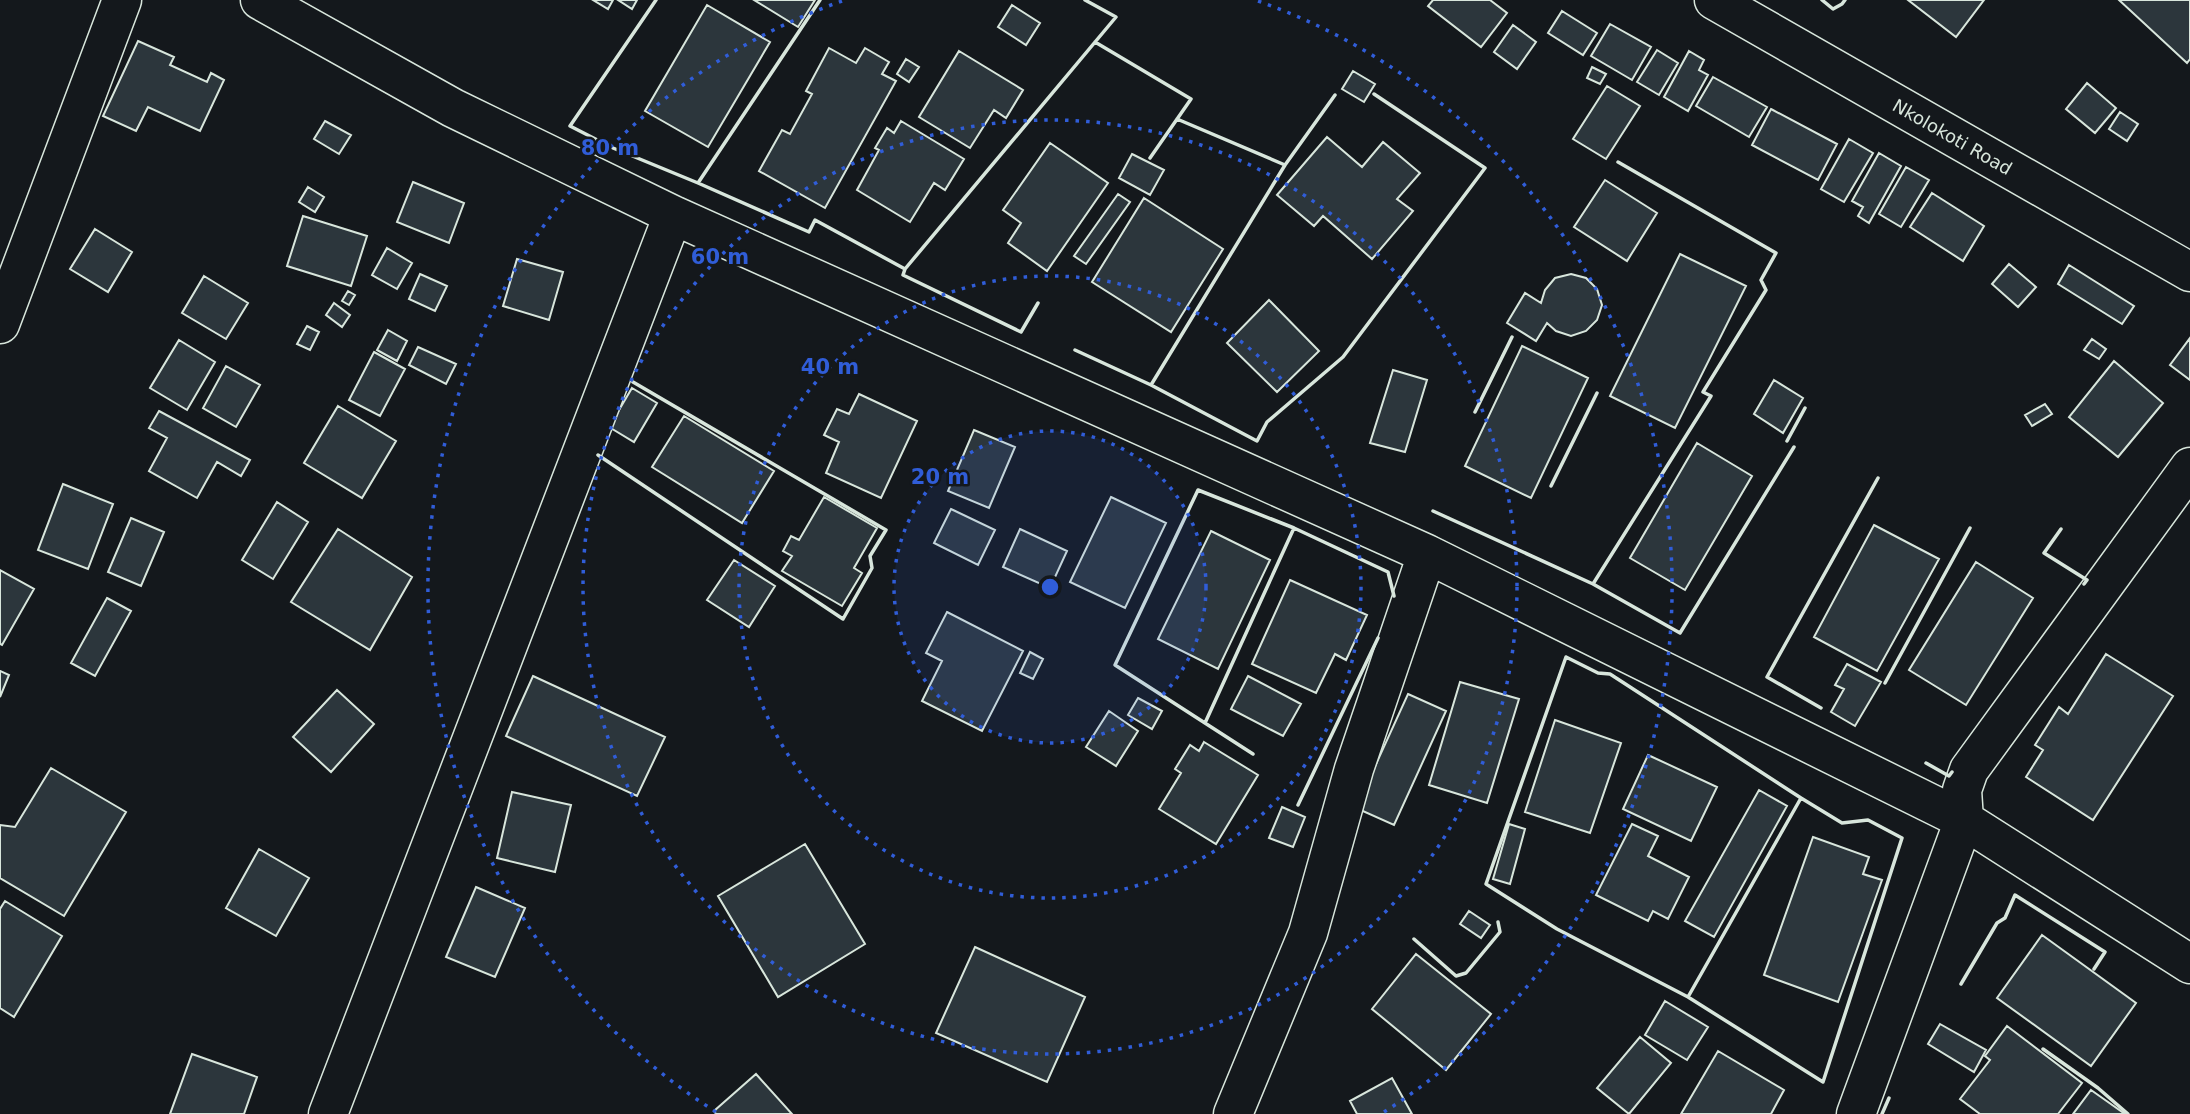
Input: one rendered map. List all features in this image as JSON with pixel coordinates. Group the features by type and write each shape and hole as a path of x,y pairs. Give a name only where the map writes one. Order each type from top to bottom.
{"street":[{"path":"0,324 122,0"},
{"path":"260,0 453,108 673,215 1427,554 1964,820 2190,964"},
{"name":"Nkolokoti Road","path":"1714,0 2190,272"},
{"path":"328,1114 673,215"},
{"path":"1856,1114 1964,820 1962,790 1969,770 2190,467"},
{"path":"1233,1114 1308,933 1354,769 1427,554"}],"building":[{"path":"593,0 613,0 608,9"},
{"path":"618,0 637,0 632,9"},
{"path":"754,0 815,0 798,27"},
{"path":"1433,0 1490,0 1507,13 1481,47 1428,6"},
{"path":"1908,0 1984,0 1956,37"},
{"path":"2119,0 2190,0 2190,59 2187,63"},
{"path":"707,5 770,42 708,147 645,111"},
{"path":"1012,5 1040,23 1026,45 998,27"},
{"path":"1562,11 1597,33 1583,55 1548,33"},
{"path":"1610,24 1651,47 1632,80 1591,56"},
{"path":"1513,25 1536,42 1517,69 1494,52"},
{"path":"138,41 174,57 170,65 207,82 211,73 224,80 200,131 148,107 136,131 103,116"},
{"path":"829,48 856,63 865,48 889,62 882,74 896,81 825,208 759,171 782,130 790,134 812,94 806,91"},
{"path":"1657,50 1678,63 1659,95 1637,82"},
{"path":"959,51 1023,90 1006,118 994,110 970,148 919,117"},
{"path":"1689,51 1704,60 1699,70 1708,75 1688,111 1664,97"},
{"path":"906,59 919,67 909,82 897,74"},
{"path":"1592,67 1606,74 1600,84 1587,78"},
{"path":"1353,71 1375,84 1364,102 1342,89"},
{"path":"1713,77 1767,107 1749,137 1696,106"},
{"path":"2087,83 2116,108 2095,133 2066,109"},
{"path":"1607,86 1640,106 1606,159 1573,139"},
{"path":"1771,109 1837,144 1818,180 1752,145"},
{"path":"2120,112 2138,124 2127,141 2109,129"},
{"path":"325,121 351,135 339,154 314,139"},
{"path":"901,121 964,159 945,190 934,183 910,222 857,190 879,150 875,148 887,128 894,133"},
{"path":"1327,137 1362,167 1383,142 1420,173 1397,199 1413,211 1372,259 1323,216 1314,226 1277,195"},
{"path":"1849,139 1873,153 1844,202 1821,189"},
{"path":"1050,143 1108,183 1047,271 1008,243 1021,223 1003,210"},
{"path":"1879,153 1901,166 1869,223 1858,216 1863,207 1852,201"},
{"path":"1132,154 1164,170 1150,195 1119,178"},
{"path":"1906,167 1929,180 1901,227 1879,214"},
{"path":"1605,180 1657,213 1627,261 1574,227"},
{"path":"413,182 464,203 449,243 397,222"},
{"path":"308,187 324,197 315,212 299,202"},
{"path":"1932,193 1984,226 1963,261 1910,227"},
{"path":"1118,194 1130,202 1086,264 1074,256"},
{"path":"1144,198 1223,249 1171,332 1092,282"},
{"path":"303,216 367,236 351,286 287,266"},
{"path":"95,229 132,252 108,292 70,269"},
{"path":"387,248 412,263 397,289 372,275"},
{"path":"1680,254 1746,286 1675,428 1610,396"},
{"path":"517,259 563,272 549,320 503,306"},
{"path":"2009,264 2036,287 2018,307 1992,284"},
{"path":"2069,265 2134,306 2122,324 2058,284"},
{"path":"420,274 447,286 435,311 409,299"},
{"path":"1571,274 1586,278 1597,289 1602,305 1597,320 1586,331 1571,336 1556,331 1547,323 1536,341 1507,323 1525,293 1541,303 1545,290 1555,278"},
{"path":"204,276 248,303 226,339 182,313"},
{"path":"348,291 355,295 349,305 342,301"},
{"path":"1269,300 1319,351 1277,392 1227,343"},
{"path":"334,303 350,315 342,327 326,315"},
{"path":"307,326 319,332 310,350 297,344"},
{"path":"388,330 407,341 397,361 377,350"},
{"path":"2190,338 2190,380 2170,365"},
{"path":"2092,339 2106,349 2099,359 2084,350"},
{"path":"179,340 215,362 187,410 150,388"},
{"path":"1522,346 1588,378 1531,498 1465,466"},
{"path":"418,347 456,364 446,384 409,365"},
{"path":"374,352 405,369 380,416 349,400"},
{"path":"2114,361 2163,403 2118,457 2069,417"},
{"path":"226,366 260,385 236,427 203,408"},
{"path":"1393,370 1427,380 1405,452 1370,443"},
{"path":"1774,380 1803,398 1783,433 1754,414"},
{"path":"632,388 657,403 634,442 609,427"},
{"path":"859,394 917,421 881,498 826,473 839,442 824,435 837,409 849,414"},
{"path":"2045,404 2052,414 2032,426 2025,415"},
{"path":"338,406 396,441 362,498 304,463"},
{"path":"159,411 250,460 241,476 217,462 197,498 149,471 167,438 149,428"},
{"path":"684,416 774,471 742,523 652,467"},
{"path":"974,430 1015,447 989,508 948,491"},
{"path":"1697,443 1752,476 1685,590 1630,558"},
{"path":"63,484 113,504 88,569 38,550"},
{"path":"824,497 877,528 854,568 862,573 842,606 782,571 792,556 783,551 791,536 799,540"},
{"path":"1111,497 1166,523 1125,608 1070,582"},
{"path":"277,502 308,522 273,579 242,560"},
{"path":"951,509 995,530 978,565 934,543"},
{"path":"131,518 164,532 141,586 108,572"},
{"path":"1874,525 1939,559 1877,671 1814,637"},
{"path":"338,529 412,577 370,650 291,602"},
{"path":"1020,529 1067,551 1050,588 1003,567"},
{"path":"1211,531 1270,560 1218,669 1158,639"},
{"path":"734,560 775,586 749,627 707,600"},
{"path":"1976,562 2033,598 1966,705 1909,670"},
{"path":"0,570 34,589 2,645 0,644"},
{"path":"1290,580 1367,615 1346,660 1335,654 1316,693 1252,664"},
{"path":"107,598 131,611 95,676 71,663"},
{"path":"947,612 1023,651 982,731 922,701 942,661 926,653"},
{"path":"1030,652 1043,659 1033,679 1020,673"},
{"path":"2106,654 2173,696 2093,820 2026,777 2043,750 2035,745 2059,707 2068,714"},
{"path":"1847,664 1881,682 1855,726 1831,712 1844,689 1835,685"},
{"path":"0,671 9,675 0,697"},
{"path":"533,676 665,737 637,796 506,736"},
{"path":"1248,676 1301,704 1283,736 1231,709"},
{"path":"1460,682 1519,699 1487,803 1429,785"},
{"path":"337,690 374,724 331,772 293,737"},
{"path":"1408,694 1446,711 1394,825 1356,808"},
{"path":"1138,698 1162,711 1152,729 1128,715"},
{"path":"1109,711 1138,731 1116,766 1086,747"},
{"path":"1555,720 1621,743 1590,833 1525,812"},
{"path":"1204,742 1258,775 1216,844 1159,809 1181,773 1175,769 1190,745 1199,751"},
{"path":"1648,755 1717,787 1691,841 1623,809"},
{"path":"51,768 126,812 64,916 0,878 0,825 15,827"},
{"path":"1759,790 1787,806 1714,937 1685,921"},
{"path":"512,792 571,805 555,872 497,858"},
{"path":"1282,807 1305,817 1293,847 1269,838"},
{"path":"1509,824 1525,829 1510,884 1493,879"},
{"path":"1632,824 1658,836 1648,856 1689,877 1668,919 1653,911 1648,921 1596,895"},
{"path":"1813,837 1869,857 1863,874 1882,880 1838,1002 1764,975"},
{"path":"805,844 865,944 778,997 718,896"},
{"path":"259,849 309,878 276,936 226,908"},
{"path":"476,887 525,908 495,977 446,957"},
{"path":"5,901 62,936 14,1017 0,1008 0,909"},
{"path":"1469,911 1490,925 1481,938 1460,924"},
{"path":"2042,935 2136,1003 2091,1066 1997,998"},
{"path":"975,947 1085,997 1047,1082 936,1033"},
{"path":"1416,954 1491,1014 1446,1070 1372,1009"},
{"path":"1665,1001 1708,1027 1687,1060 1645,1035"},
{"path":"1940,1024 1986,1050 1974,1072 1928,1044"},
{"path":"2007,1026 2082,1083 2058,1114 1980,1114 1960,1099 1990,1060 1985,1056"},
{"path":"1640,1037 1671,1063 1629,1114 1597,1088"},
{"path":"1718,1051 1784,1090 1771,1114 1681,1114"},
{"path":"192,1054 257,1077 244,1114 170,1114"},
{"path":"756,1074 792,1114 716,1114 714,1111"},
{"path":"1392,1078 1412,1114 1357,1114 1350,1101"},
{"path":"2091,1090 2125,1114 2073,1114"}],"wall":[{"path":"656,0 570,126 613,148 698,183 820,0"},
{"path":"698,183 809,232 815,220 905,269 1116,17 1085,0"},
{"path":"1822,0 1833,9 1845,0"},
{"path":"1095,42 1191,99 1150,158"},
{"path":"1151,385 1257,441 1267,422 1343,357 1485,168 1374,94"},
{"path":"1075,350 1151,385 1285,165 1335,95"},
{"path":"1177,119 1285,165"},
{"path":"1593,584 1711,396 1703,392 1766,290 1761,280 1776,253 1618,162"},
{"path":"905,269 903,275 1021,332 1038,303"},
{"path":"1475,412 1512,337"},
{"path":"598,455 843,619 872,568 870,556 886,530 633,382"},
{"path":"1551,486 1597,393"},
{"path":"1787,441 1805,408"},
{"path":"1433,511 1593,584 1680,633 1794,447"},
{"path":"1821,708 1767,677 1878,478"},
{"path":"1253,754 1115,665 1198,490 1294,528 1388,572 1394,596"},
{"path":"1205,723 1294,528"},
{"path":"1885,683 1970,528"},
{"path":"2061,529 2044,553 2087,580 2084,584"},
{"path":"1298,805 1378,638"},
{"path":"1688,997 1557,929 1486,884 1566,657 1598,673 1610,674 1801,798"},
{"path":"1926,763 1949,776 1952,772"},
{"path":"1801,798 1842,823 1868,820 1902,838 1823,1082 1688,997 1801,798"},
{"path":"1961,984 1997,923 2005,918 2015,895 2105,952 2094,969"},
{"path":"1414,939 1456,976 1466,973 1500,932 1498,922"},
{"path":"2043,1049 2098,1088 2128,1114"},
{"path":"1882,1114 1889,1098"}]}
